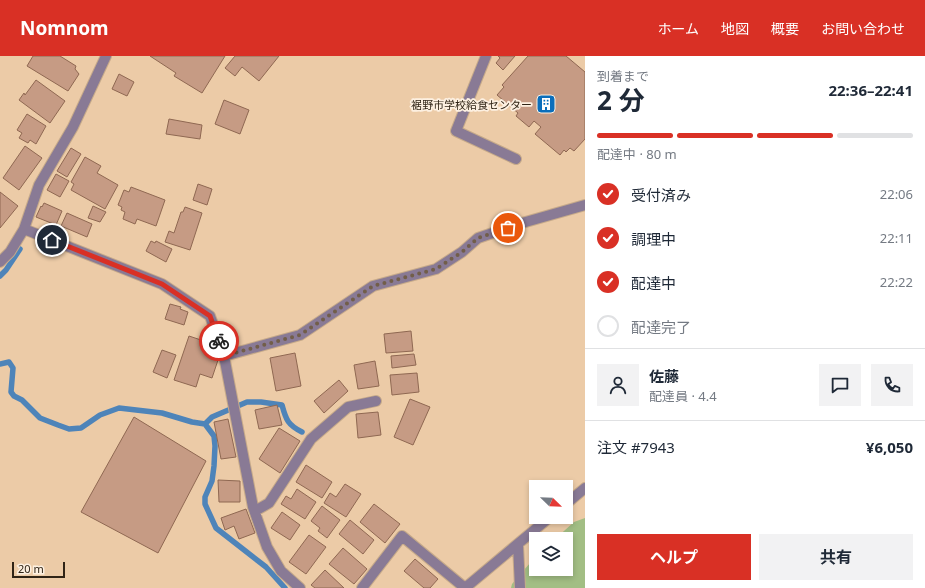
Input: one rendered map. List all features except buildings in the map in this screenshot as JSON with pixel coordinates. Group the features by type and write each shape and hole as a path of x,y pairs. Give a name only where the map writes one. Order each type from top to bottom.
{"street":[{"path":"0,262 10,252 24,229 40,185 73,127 106,56"},
{"path":"486,56 456,131 516,158"},
{"path":"224,356 300,335 373,286 436,269 462,252 478,238 522,223 585,205"},
{"path":"24,229 162,284 210,316 224,356 255,511 267,547 281,571 300,588"},
{"path":"255,511 269,503 311,439 348,408 376,400"},
{"path":"573,498 585,488"},
{"path":"362,588 402,536 465,588 542,524"},
{"path":"518,544 520,588"}],"green space":[{"path":"585,518 585,588 511,588 512,584 529,564 529,576 573,576 573,532 563,532 574,522"}],"waterway":[{"path":"0,276 6,270 20,249"},
{"path":"0,364 9,362 13,368 11,392 14,396 22,400 40,418 69,429 81,428 100,415 119,408 162,413 192,422 205,424 214,436 215,446 212,481 205,497 205,504 216,528 266,567 285,588"},
{"path":"205,424 212,417 247,402 261,402 282,405 288,422 302,432"}],"way so far":[{"path":"219,341 224,356 300,335 344,304 373,286 436,269 462,252 478,238 508,228"}],"place":[{"name":"裾野市学校給食センター","path":"546,104"}],"route":[{"path":"52,240 162,284 210,316 219,341"}]}
